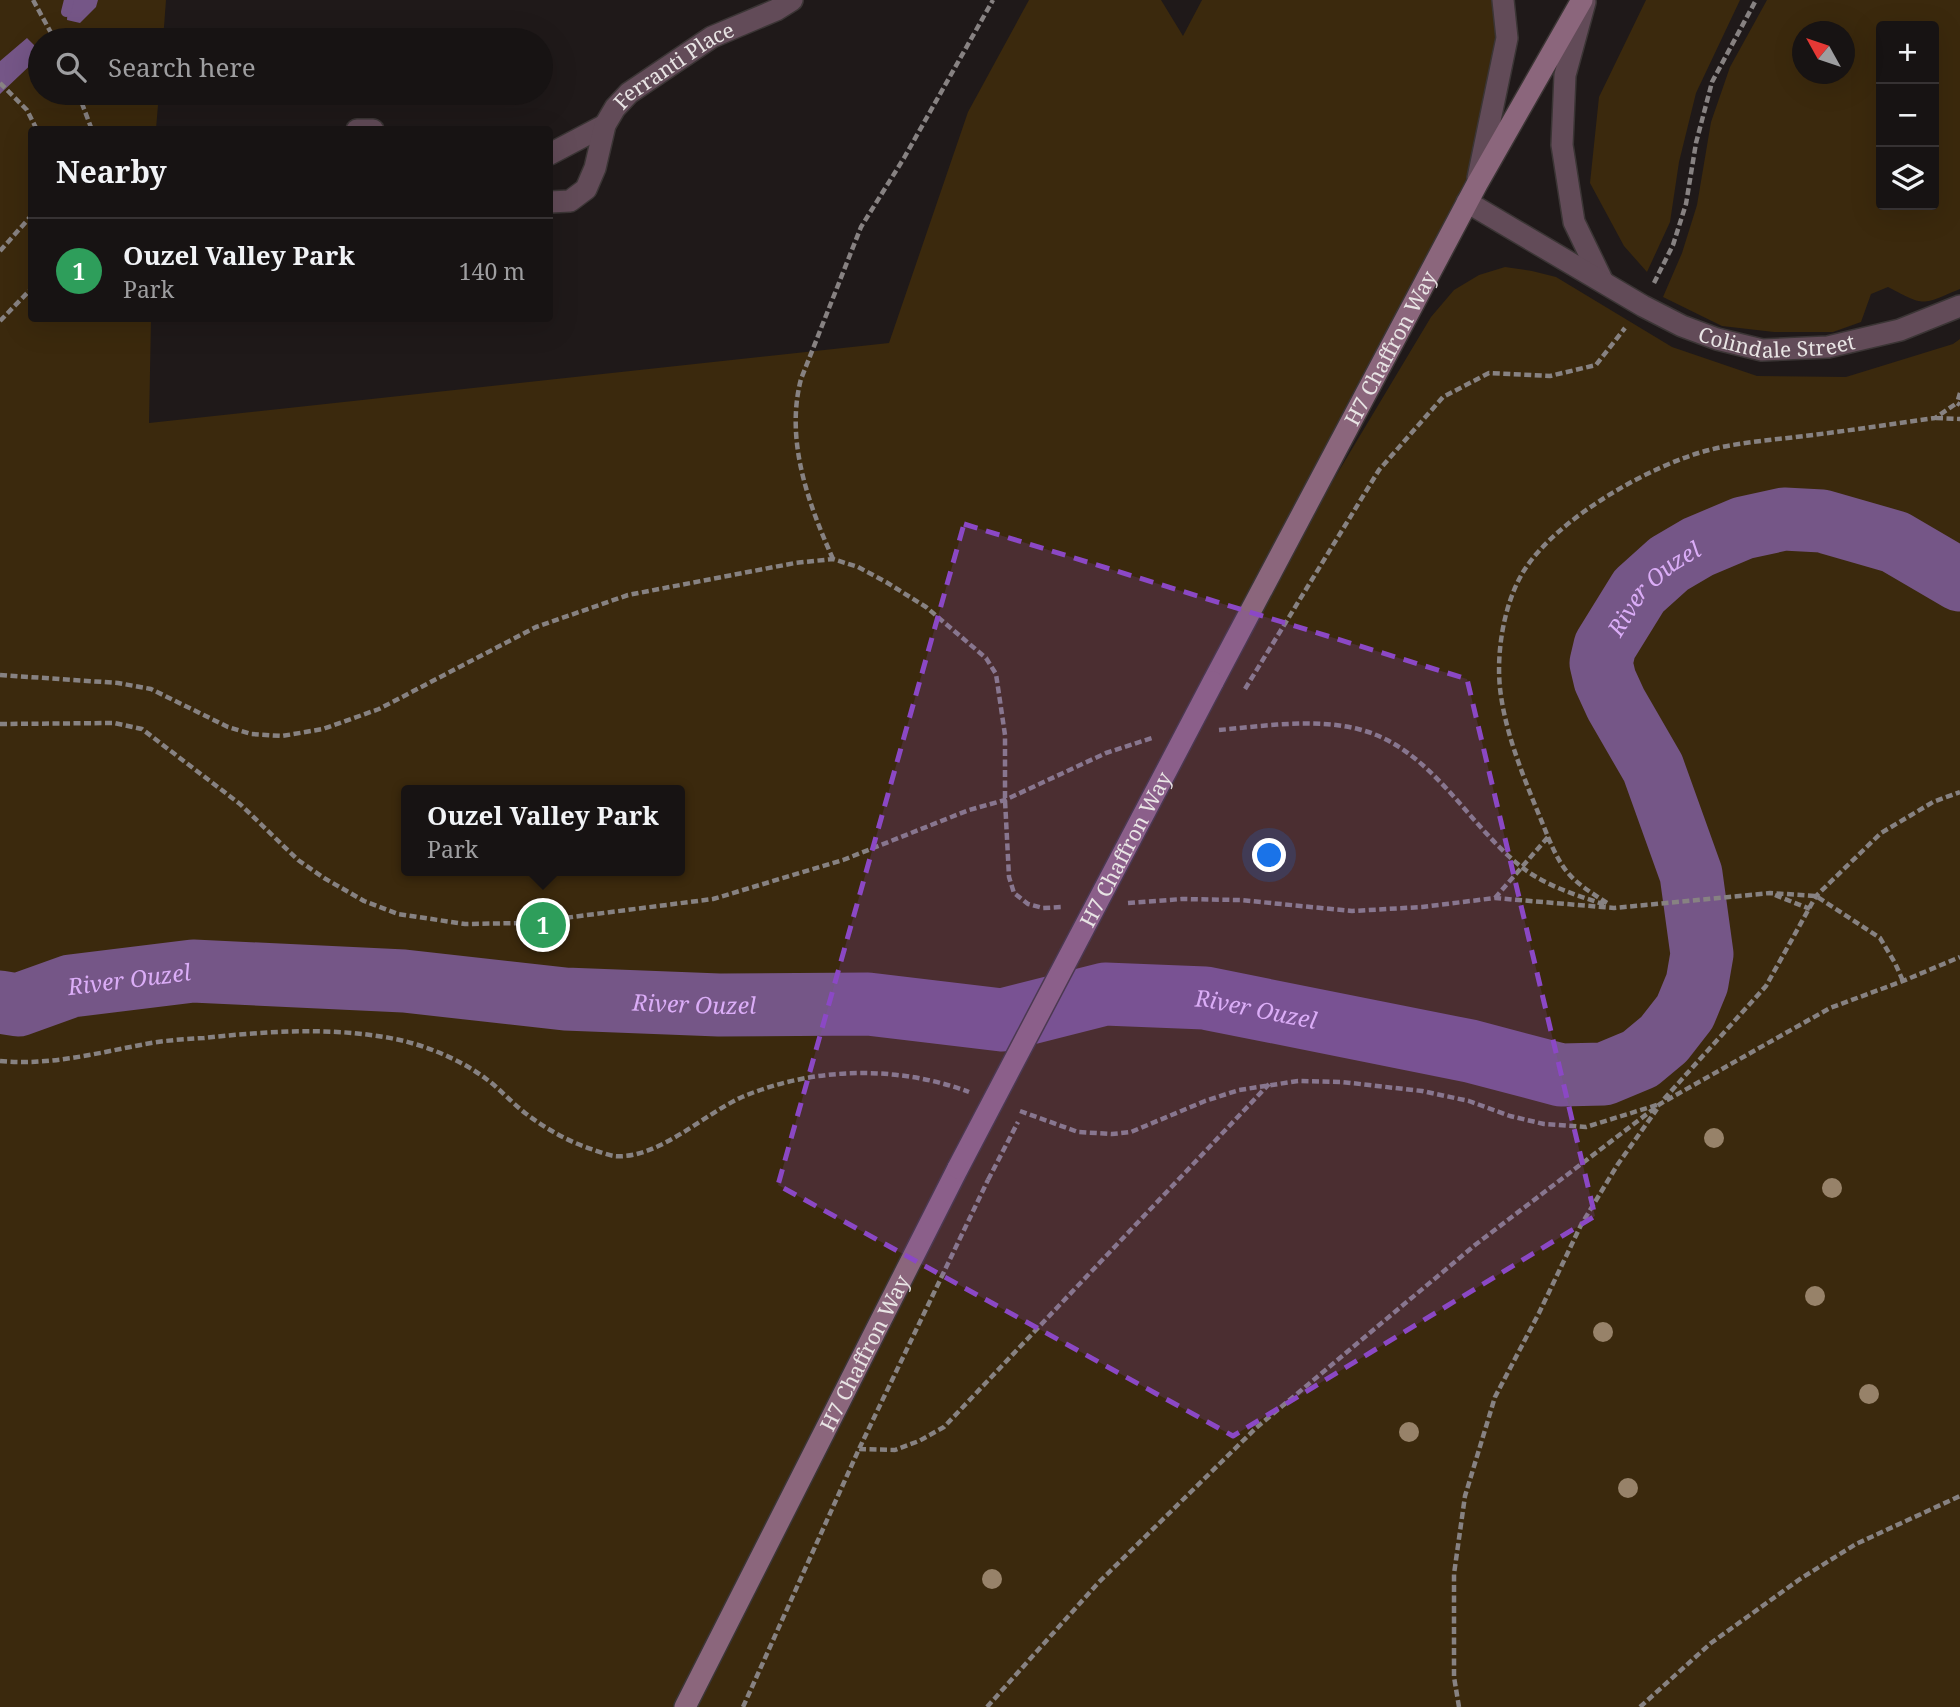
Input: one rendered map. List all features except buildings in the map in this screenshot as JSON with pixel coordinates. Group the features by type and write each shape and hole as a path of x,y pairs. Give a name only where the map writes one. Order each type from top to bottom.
{"street":[{"name":"Ferranti Place","path":"553,202 570,201 586,189 595,168 605,125 615,108 629,93 712,37 776,10 792,0"},
{"path":"1472,193 1507,38 1503,0"},
{"path":"1584,0 1565,75 1562,145 1574,222 1602,280"},
{"name":"H7 Chaffron Way","path":"685,1707 958,1168 1213,682 1472,193 1584,0"},
{"name":"Ferranti Place","path":"553,152 605,125"},
{"name":"Colindale Street","path":"1472,193 1643,306 1682,326 1717,339 1762,350 1828,347 1900,330 1960,306"}],"path":[{"path":"33,0 48,28"},
{"path":"832,559 805,489 798,449 795,402 801,379 861,227 904,159 993,0"},
{"path":"1241,696 1379,470 1443,397 1489,373 1550,376 1596,365 1643,306 1673,246 1686,204 1696,143 1712,82 1756,0"},
{"path":"0,83 27,110 35,126"},
{"path":"83,105 90,126"},
{"path":"0,251 28,220"},
{"path":"0,321 28,292"},
{"path":"1935,418 1959,404 1960,393"},
{"path":"1614,908 1578,885 1560,864 1519,763 1501,697 1499,668 1502,637 1511,599 1525,569 1556,535 1636,479 1674,461 1710,450 1935,418 1960,419"},
{"path":"0,675 118,683 151,689 228,727 251,734 282,736 323,729 379,709 536,627 628,595 795,563 832,559 858,567 916,601 986,658 996,674 1005,735 1004,800 1009,877 1014,893 1028,904 1043,908 1071,906"},
{"path":"0,724 114,723 142,729 240,804 298,860 324,878 364,901 398,914 465,924 525,923 713,900 843,860 969,810 1004,800 1106,753 1161,735"},
{"path":"1212,731 1276,725 1327,725 1357,729 1382,737 1420,762 1521,867 1561,890 1614,908"},
{"path":"1459,1707 1454,1677 1454,1574 1465,1496 1495,1397 1581,1224 1660,1104 1766,986 1816,896 1881,833 1933,802 1960,792"},
{"path":"1495,898 1548,837"},
{"path":"1770,893 1810,909"},
{"path":"1126,903 1182,899 1240,900 1352,911 1422,907 1495,898 1614,908 1770,893 1816,896 1880,938 1903,981"},
{"path":"987,1707 1099,1582 1256,1428 1475,1245 1660,1104 1830,1008 1960,957"},
{"path":"0,1061 51,1062 154,1043 242,1034 312,1032 380,1037 405,1041 448,1056 485,1077 525,1113 570,1143 613,1156 634,1155 652,1149 742,1098 798,1080 820,1076 843,1072 887,1075 947,1084 973,1093"},
{"path":"1012,1108 1078,1132 1112,1134 1131,1132 1205,1101 1269,1084 1298,1081 1342,1082 1422,1091 1469,1101 1510,1116 1544,1124 1586,1127 1660,1104"},
{"path":"859,1449 895,1450 944,1427 1269,1084"},
{"path":"743,1707 859,1449 988,1180"},
{"path":"1640,1707 1711,1643 1800,1579 1856,1545 1960,1496"}],"highlighted area":[{"path":"964,524 1467,679 1595,1216 1233,1436 778,1185"}],"shaded area":[{"path":"0,0 166,0 164,28 28,28 28,105 158,105 156,126 28,126 28,322 151,322 149,423 889,343 968,112 1029,0 1161,0 1183,36 1202,0 1503,0 1473,209 1228,656 1431,317 1454,290 1479,275 1505,267 1556,277 1672,347 1757,376 1846,377 1953,344 1960,339 1960,1707 0,1707"},
{"path":"68,0 98,0 96,7 80,23 67,20"},
{"path":"1646,0 1740,0 1696,93 1679,162 1670,222 1647,272 1624,246 1590,183 1599,97"},
{"path":"1767,0 1960,0 1960,289 1924,302 1888,287 1871,294 1861,322 1833,332 1774,332 1722,326 1663,297 1682,253 1697,205 1711,122 1730,67"},
{"path":"28,39 28,67 0,94 0,61"}],"waterway":[{"path":"66,12 69,0"},
{"name":"River Ouzel","path":"0,1002 18,1005 71,986 193,971 404,981 565,999 719,1005 868,1004 1002,1020 1105,994 1205,998 1470,1051 1561,1075 1604,1074 1640,1059 1664,1039 1685,1012 1697,983 1702,954 1691,874 1653,768 1616,704 1601,663 1605,646 1639,591 1669,564 1698,547 1743,528 1784,519 1822,521 1895,542 1960,580"}],"place":[{"name":"Ouzel Valley Park","path":"543,925"}]}
